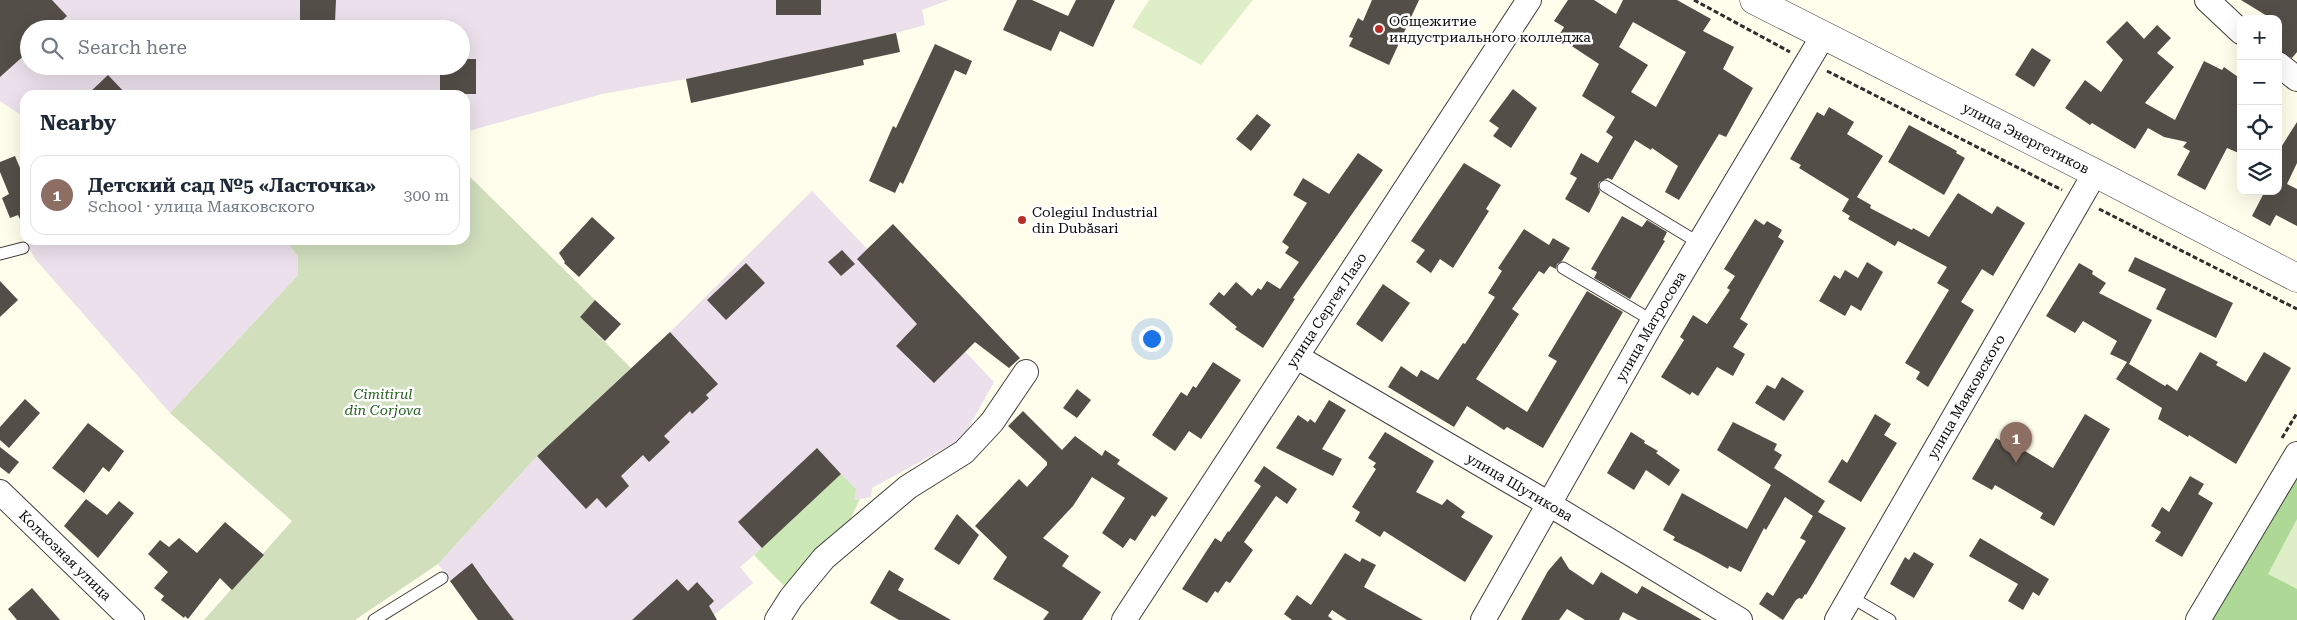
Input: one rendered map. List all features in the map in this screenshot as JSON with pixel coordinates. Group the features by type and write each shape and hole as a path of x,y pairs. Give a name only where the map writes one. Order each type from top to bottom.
{"street":[{"name":"улица Сергея Лазо","path":"1124,620 1529,0"},
{"name":"улица Энергетиков","path":"1754,0 2297,278"},
{"path":"2207,0 2237,28"},
{"name":"улица Матросова","path":"1483,620 1653,321 1823,36"},
{"path":"2282,67 2297,79"},
{"name":"улица Маяковского","path":"1837,620 2095,173"},
{"name":"улица Шутикова","path":"1297,357 1549,504 1740,620"},
{"path":"777,620 791,598 824,558 908,487 964,452 992,422 1026,372"},
{"path":"2198,620 2297,454"},
{"name":"Колхозная улица","path":"0,492 132,620"}],"lane":[{"path":"1605,186 1699,243"},
{"path":"0,254 23,248"},
{"path":"1563,268 1653,321"},
{"path":"374,620 442,578"},
{"path":"1851,597 1890,620"}],"path":[{"path":"1694,0 1808,61 2297,309"}],"shaded area":[{"path":"0,0 949,0 922,10 925,25 896,33 686,79 602,94 470,131 470,90 20,90 20,115 0,101"},
{"path":"812,191 994,382 963,438 872,488 871,497 854,500 762,548 740,567 753,583 714,615 717,620 478,620 438,564 537,456 670,332"},
{"path":"27,245 290,245 298,257 298,275 170,413 36,260"}],"green space":[{"path":"1149,0 1253,0 1201,65 1132,27"},
{"name":"Cimitirul din Corjova","path":"470,177 595,300 580,317 631,368 537,456 438,564 355,620 204,620 292,521 170,413 298,275 298,257 290,245 470,245"},
{"path":"2297,466 2297,620 2207,620"},
{"path":"841,474 856,489 854,500 860,499 847,526 789,591 754,555"},
{"path":"2297,519 2297,589 2268,574"}],"building":[{"path":"0,0 52,0 67,16 63,20 20,20 20,59 0,77"},
{"path":"300,0 336,0 335,20 300,20"},
{"path":"776,0 821,0 821,15 776,15"},
{"path":"1017,0 1032,0 1068,16 1076,0 1115,0 1093,47 1060,31 1051,51 1003,30"},
{"name":"Общежитие индустриального колледжа","path":"1372,0 1419,0 1389,65 1349,46 1353,38 1349,37 1358,18 1363,21"},
{"path":"1568,0 1594,0 1616,14 1623,0 1677,0 1711,19 1703,31 1734,47 1723,69 1753,88 1726,137 1719,134 1679,200 1665,192 1678,166 1652,148 1651,150 1635,140 1612,180 1608,178 1599,182 1600,192 1589,213 1565,199 1577,178 1570,174 1581,153 1598,163 1613,137 1606,132 1615,117 1582,96 1599,64 1558,37 1564,27 1554,21","holes":["1633,22 1686,52 1656,107 1631,92 1648,65 1619,47"]},
{"path":"2241,0 2297,0 2297,52 2292,58 2282,53 2282,15 2265,15"},
{"path":"2127,21 2144,39 2157,25 2171,38 2157,53 2174,67 2145,103 2175,120 2204,61 2222,70 2224,67 2237,76 2237,152 2227,148 2205,190 2177,175 2190,151 2183,147 2187,142 2164,137 2148,128 2135,149 2092,123 2090,125 2065,108 2085,80 2101,92 2123,60 2106,42"},
{"path":"896,33 900,52 863,60 864,65 691,103 686,79"},
{"path":"935,44 972,61 966,75 955,70 903,184 900,182 895,193 869,181 893,126 896,128"},
{"path":"2032,48 2051,60 2034,87 2015,75"},
{"path":"470,59 476,59 476,94 470,94 470,90 440,90 440,75 470,75"},
{"path":"108,75 122,90 92,90"},
{"path":"1513,89 1537,108 1511,148 1493,136 1499,128 1489,121"},
{"path":"1829,107 1854,122 1847,134 1883,156 1857,197 1871,205 1870,208 1929,237 1958,193 1992,214 1997,206 2025,223 1993,276 1982,269 1961,302 1974,310 1928,387 1916,379 1920,372 1905,363 1949,290 1937,283 1947,267 1898,241 1895,246 1848,219 1850,216 1842,211 1849,199 1799,168 1801,165 1790,159 1817,112 1824,116"},
{"path":"1257,114 1271,125 1251,151 1236,139"},
{"path":"2297,122 2297,163 2287,184 2297,189 2297,226 2276,215 2270,226 2252,216 2263,195 2282,195 2282,146"},
{"path":"1909,125 1957,151 1956,153 1965,158 1944,195 1888,162"},
{"path":"1358,153 1383,170 1293,298 1295,299 1263,348 1235,329 1237,327 1209,304 1219,292 1224,296 1236,282 1252,296 1258,288 1261,290 1267,281 1280,289 1299,262 1285,253 1289,247 1282,242 1307,203 1293,195 1303,178 1329,194"},
{"path":"15,156 20,168 20,219 18,215 10,218 2,198 9,194 0,172 0,162"},
{"path":"1464,163 1501,185 1486,209 1489,211 1453,268 1440,259 1431,273 1416,262 1425,250 1411,241"},
{"path":"1622,216 1642,227 1647,220 1667,232 1663,240 1665,241 1630,299 1594,278 1597,272 1591,269"},
{"path":"592,217 615,238 579,277 564,263 559,253"},
{"path":"1755,219 1764,225 1767,221 1782,230 1778,237 1784,241 1740,319 1748,324 1733,347 1745,354 1733,376 1717,367 1698,396 1692,392 1690,395 1661,377 1684,340 1680,337 1693,315 1707,324 1730,290 1727,288 1735,276 1724,269"},
{"path":"893,224 1020,358 1009,368 975,342 934,383 896,346 917,324 857,259"},
{"path":"1524,229 1549,245 1553,238 1570,248 1562,261 1557,264 1556,269 1550,266 1544,274 1539,271 1512,309 1519,314 1476,379 1527,412 1557,361 1548,356 1587,291 1623,312 1543,448 1507,427 1504,430 1467,406 1454,427 1388,387 1401,366 1417,377 1421,370 1438,380 1463,343 1465,344 1495,297 1488,293 1502,271 1498,268"},
{"path":"842,250 855,264 841,276 828,262"},
{"path":"2135,257 2233,303 2216,338 2156,309 2166,289 2128,271"},
{"path":"1867,262 1883,272 1861,311 1851,305 1845,316 1819,301 1834,275 1840,279 1845,270 1858,278"},
{"path":"746,263 765,283 726,320 707,300"},
{"path":"2079,263 2093,271 2092,274 2106,283 2099,293 2152,320 2129,364 2165,386 2167,384 2177,391 2200,352 2218,362 2216,365 2246,382 2264,352 2291,368 2236,464 2189,435 2188,437 2158,419 2162,408 2116,379 2127,362 2110,354 2117,341 2083,321 2075,333 2046,316"},
{"path":"0,281 18,300 0,317"},
{"path":"1383,284 1410,303 1382,342 1356,324"},
{"path":"595,300 621,324 605,341 580,317"},
{"path":"670,332 718,384 706,395 709,398 692,414 690,411 664,436 670,442 649,462 643,455 621,476 629,486 606,508 597,498 586,509 537,456"},
{"path":"1213,362 1241,380 1201,439 1189,431 1175,451 1152,435 1181,392 1187,396 1193,386 1196,388"},
{"path":"1782,377 1804,391 1784,421 1755,403 1767,385 1775,389"},
{"path":"1077,389 1091,400 1077,418 1063,408"},
{"path":"25,399 40,413 9,448 0,440 0,427"},
{"path":"1329,400 1346,410 1322,449 1342,459 1333,476 1276,448 1298,415 1308,422 1310,419 1315,423"},
{"path":"1023,411 1062,450 1075,436 1102,456 1105,450 1120,460 1117,464 1168,498 1155,517 1152,515 1135,541 1130,538 1123,548 1102,533 1125,498 1092,477 1073,506 1043,538 1069,556 1062,566 1101,592 1082,620 1043,620 1049,612 993,579 1007,557 975,526 1019,479 1027,487 1047,465 1047,462 1008,426"},
{"path":"1875,414 1891,424 1884,435 1897,443 1861,502 1828,482 1842,459 1847,463"},
{"path":"2085,414 2110,429 2054,526 2040,518 2043,513 1995,485 1992,490 1972,479 1996,438 2008,445 2010,442 2053,468"},
{"path":"1733,422 1777,444 1774,450 1782,455 1774,468 1825,501 1818,512 1846,528 1806,595 1802,599 1796,600 1783,620 1759,604 1767,592 1773,596 1806,541 1800,538 1813,516 1785,497 1766,530 1764,528 1741,572 1729,566 1728,569 1673,540 1675,537 1663,530 1682,493 1747,529 1771,485 1717,450"},
{"path":"88,423 124,451 109,472 103,467 84,493 52,468"},
{"path":"1385,432 1434,461 1416,492 1442,505 1447,499 1465,512 1461,517 1493,536 1465,582 1384,531 1380,537 1355,521 1360,512 1352,507 1376,469 1373,467 1376,463 1368,458"},
{"path":"1631,432 1645,441 1644,443 1658,451 1656,453 1680,470 1669,486 1646,470 1634,490 1607,473"},
{"path":"0,447 19,462 9,474 0,467"},
{"path":"817,448 841,474 762,548 738,522"},
{"path":"1264,466 1297,489 1287,504 1276,496 1244,542 1253,550 1230,583 1226,581 1218,593 1215,591 1207,603 1182,589 1215,538 1221,542 1261,486 1254,481"},
{"path":"2190,476 2204,484 2198,494 2213,503 2182,557 2155,541 2161,532 2151,526 2162,507 2169,512"},
{"path":"86,499 107,515 119,501 134,513 98,558 64,526"},
{"path":"957,514 979,535 959,565 934,549"},
{"path":"225,522 264,555 232,590 220,578 188,619 185,616 184,618 161,600 164,596 154,588 168,572 148,554 160,540 169,547 179,538 197,553"},
{"path":"1980,538 2049,579 2039,596 2033,592 2023,610 2008,601 2018,584 1969,556"},
{"path":"1914,552 1934,564 1914,598 1890,584 1905,557 1909,560"},
{"path":"1345,553 1360,562 1362,558 1376,565 1364,587 1423,620 1347,620 1332,610 1328,616 1333,620 1292,620 1284,614 1297,595 1311,605"},
{"path":"1561,556 1569,569 1593,585 1601,572 1637,594 1642,586 1702,620 1638,620 1623,612 1619,620 1585,620 1567,609 1559,620 1521,620 1548,571"},
{"path":"472,563 514,620 478,620 450,581"},
{"path":"889,570 904,579 898,590 951,620 899,620 870,603"},
{"path":"677,579 688,591 697,582 714,601 709,606 717,620 632,620"},
{"path":"32,588 60,620 17,620 8,609"}],"place":[{"name":"Общежитие индустриального колледжа","path":"1379,29"},
{"name":"Colegiul Industrial din Dubăsari","path":"1022,220"},
{"name":"Детский сад №5 «Ласточка»","path":"2016,463"}]}
